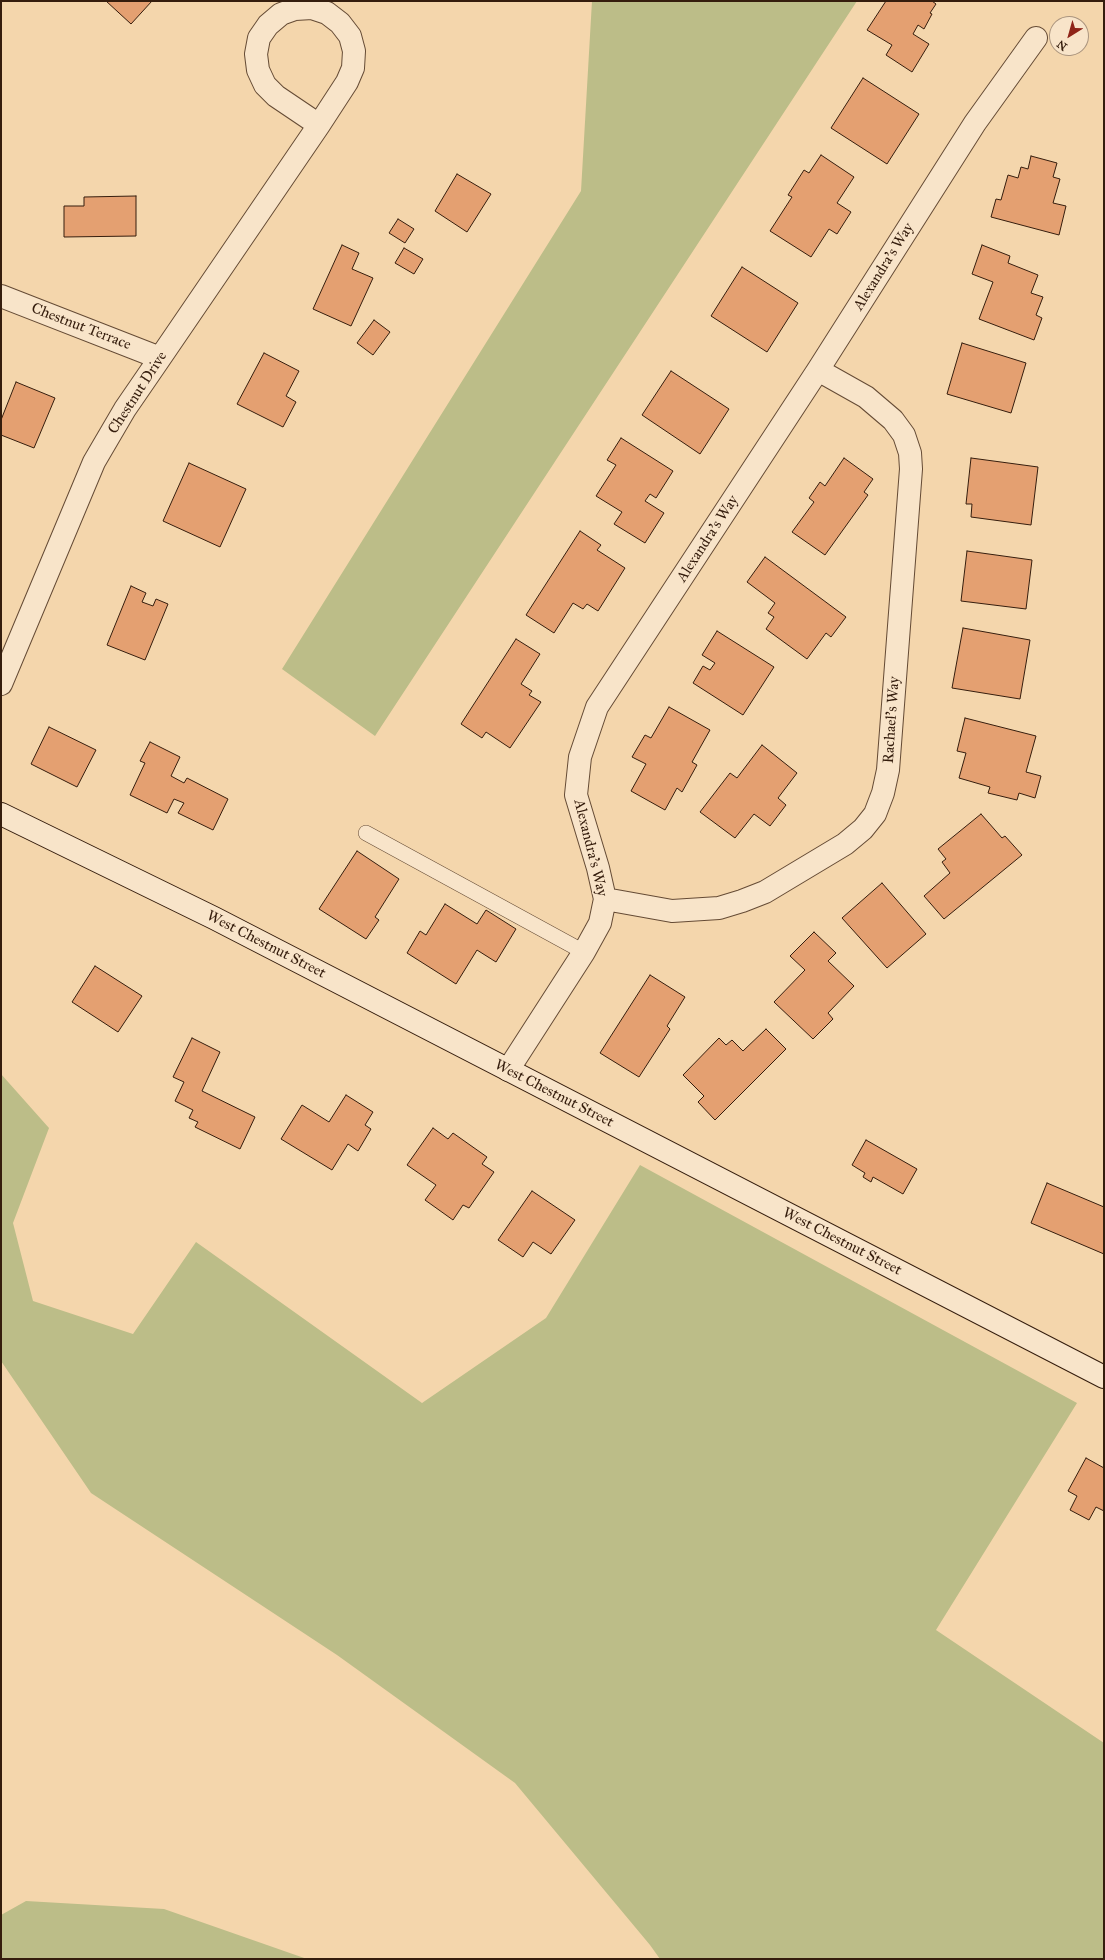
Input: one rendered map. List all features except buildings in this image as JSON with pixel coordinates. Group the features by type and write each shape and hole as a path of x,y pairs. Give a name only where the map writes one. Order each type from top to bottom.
{"street":[{"name":"Chestnut Drive","path":"1,684 94,462 124,409 319,125 347,82 353,68 354,52 350,36 340,22 327,13 312,8 295,9 281,14 268,24 259,38 256,54 258,70 265,85 276,96 319,125"},
{"name":"Alexandra's Way","path":"508,1070 584,952 600,923 605,899 598,868 576,795 580,757 597,708 818,370 975,123 1036,38"},
{"name":"Chestnut Terrace","path":"1,296 160,358"},
{"name":"Rachael's Way","path":"605,899 672,911 719,908 742,901 765,892 845,844 863,829 871,819 883,793 888,770 891,739 911,469 910,452 904,435 894,420 866,397 818,370"},
{"name":"West Chestnut Street","path":"1,814 214,918 1104,1377"}],"lane":[{"path":"366,833 584,952"}],"green space":[{"path":"592,1 857,1 375,736 282,669 581,191"},
{"path":"1,1074 49,1128 13,1223 33,1301 133,1334 196,1242 422,1403 546,1318 640,1165 1077,1403 936,1630 1104,1743 1104,1959 660,1959 515,1783 337,1655 91,1493 1,1361"},
{"path":"26,1901 164,1909 307,1959 1,1959 1,1915"}]}
